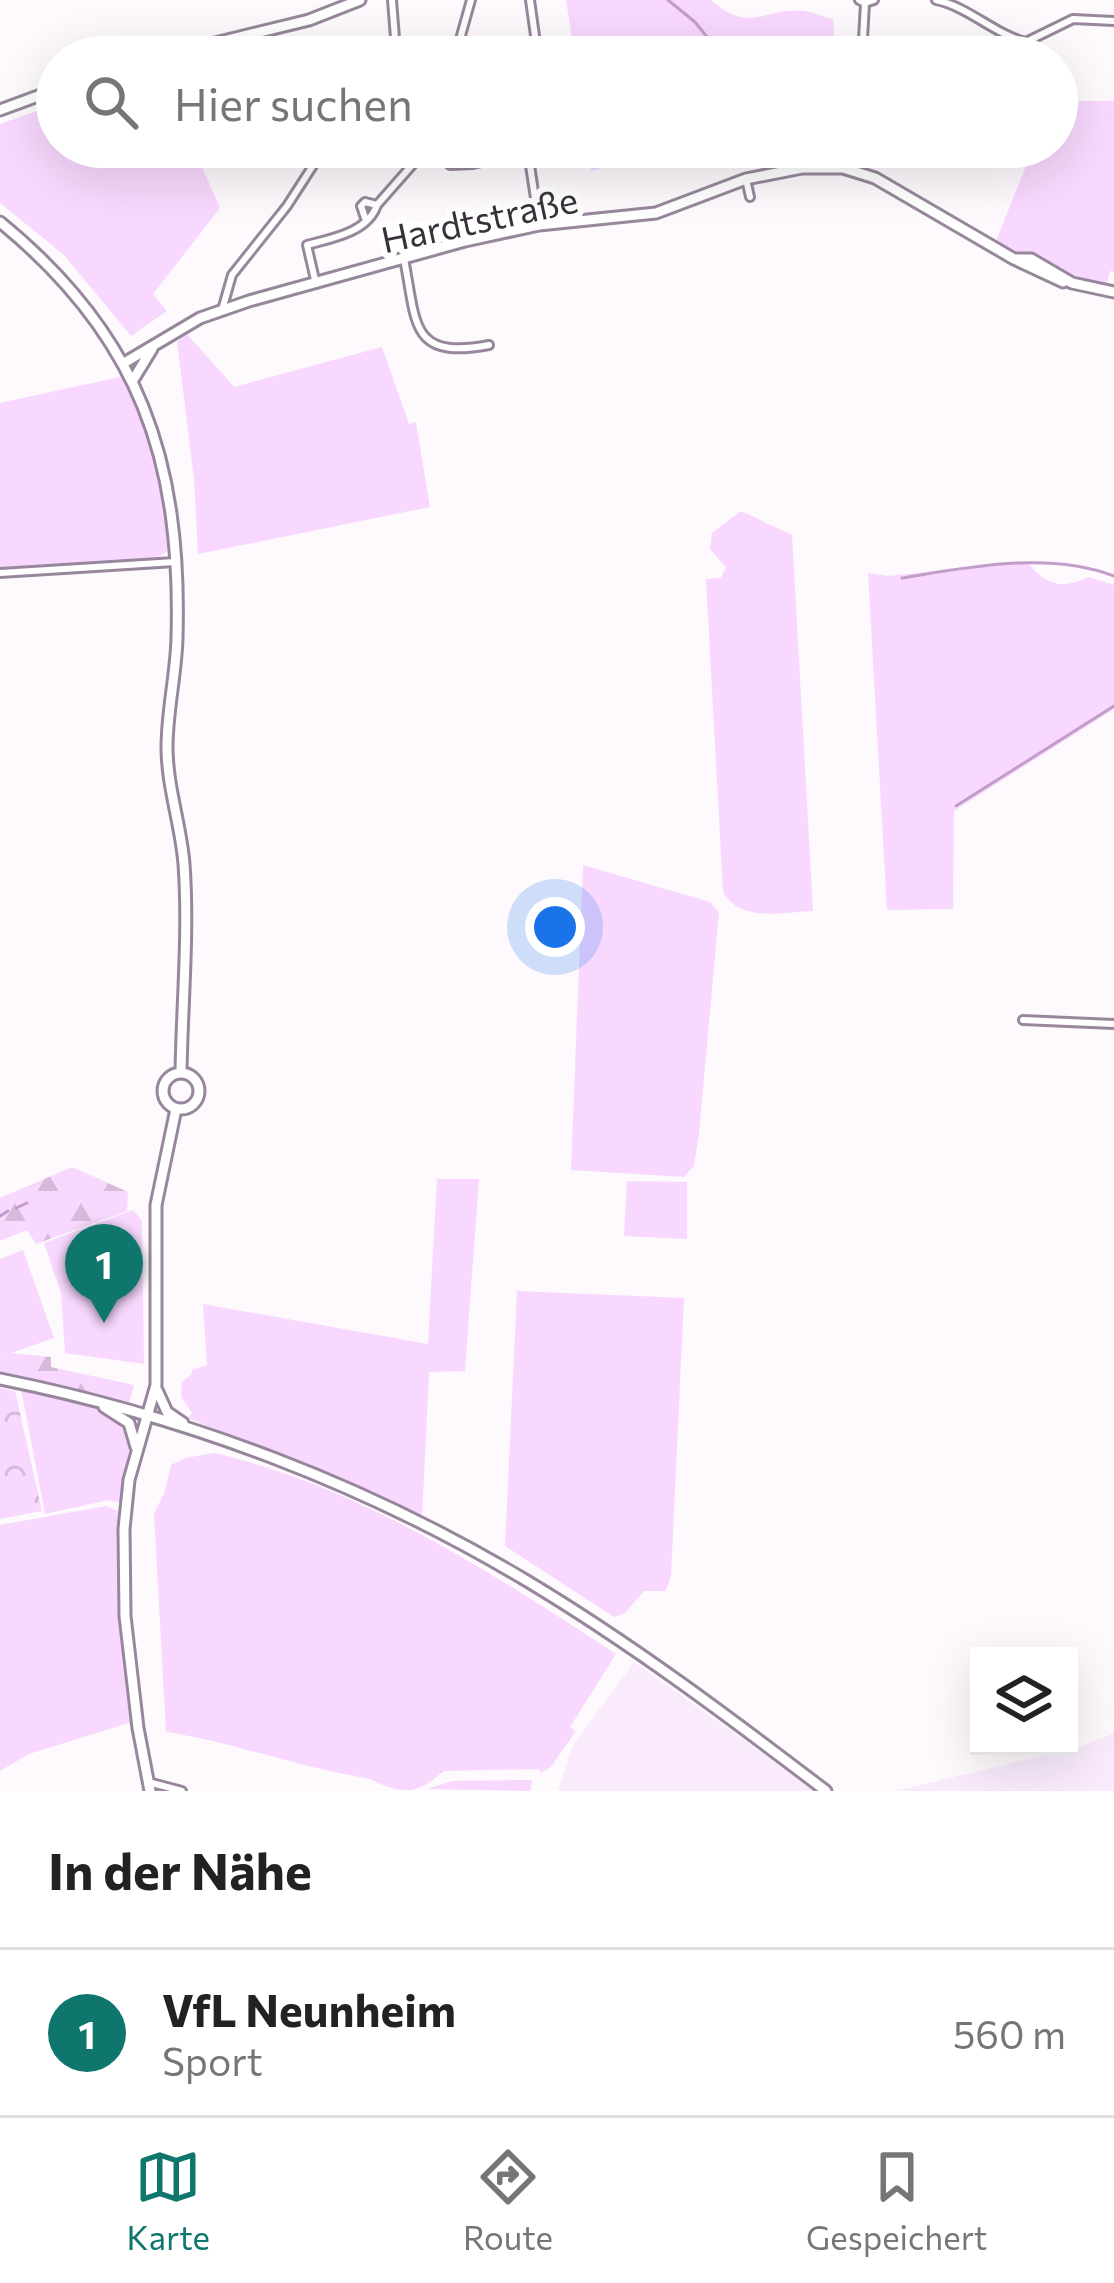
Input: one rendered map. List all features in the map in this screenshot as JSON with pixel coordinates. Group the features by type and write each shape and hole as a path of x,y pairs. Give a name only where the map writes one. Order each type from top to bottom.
{"main road":[{"path":"244,36 309,20 361,0"},
{"path":"0,110 36,96"},
{"name":"Hardtstraße","path":"124,363 222,310 464,241 539,226 640,217 746,179 802,168 843,168 875,178 1014,259 1031,259 1070,281 1114,292"},
{"path":"0,222 53,269 124,363 163,460 175,562 177,646 167,754 185,886 181,1073"},
{"path":"133,380 154,345"},
{"path":"181,1073 194,1078 199,1091 194,1104 176,1109 166,1102 162,1090 170,1077 181,1073"},
{"path":"135,1458 156,1385 156,1204 176,1109"},
{"path":"0,1379 192,1430 337,1484 488,1558 627,1646 826,1791"},
{"path":"156,1385 167,1412 192,1430"},
{"path":"96,1402 129,1423 136,1439 124,1529 125,1616 149,1786"}],"street":[{"path":"392,0 394,36"},
{"path":"461,36 471,0"},
{"path":"530,0 535,36"},
{"path":"936,0 953,4 1007,36"},
{"path":"864,36 866,1"},
{"path":"1040,36 1073,19 1114,21"},
{"path":"222,310 232,274 311,168"},
{"path":"316,284 307,245 355,231 376,213 411,168"},
{"path":"530,168 539,226"},
{"path":"746,179 750,197"},
{"path":"404,259 419,332 436,347 453,351 489,345"},
{"path":"0,573 175,562"},
{"path":"1023,1020 1114,1024"},
{"path":"149,1786 182,1791"}],"shaded area":[{"path":"634,1662 814,1791 558,1791 573,1745"},
{"path":"1114,1733 1114,1791 896,1791 1046,1755 1078,1755 1079,1747"}],"green space":[{"path":"566,0 711,0 747,18 807,12 833,19 834,36 572,36"},
{"path":"1114,101 1114,272 1110,271 1106,286 1075,280 996,241 1025,168 1078,168 1078,103"},
{"path":"36,111 36,168 202,168 220,208 153,294 167,311 131,336 64,255 0,203 0,124"},
{"path":"187,334 234,387 382,347 409,424 416,422 430,507 198,554 177,342"},
{"path":"126,379 150,430 170,549 156,559 0,569 0,403"},
{"path":"741,511 792,535 813,911 750,912 723,891 706,579 721,578 726,567 710,549 712,533"},
{"path":"1027,561 1054,583 1089,577 1114,585 1114,709 954,811 953,909 887,910 868,573 889,576"},
{"path":"583,865 710,902 719,912 699,1133 694,1166 684,1177 571,1170"},
{"path":"72,1167 128,1192 127,1211 36,1244 27,1230 0,1241 0,1198"},
{"path":"437,1179 479,1179 465,1371 429,1372 422,1519 188,1418 192,1413 181,1397 182,1382 192,1370 207,1365 203,1304 428,1344"},
{"path":"627,1181 687,1182 687,1239 624,1236"},
{"path":"133,1210 142,1221 144,1364 65,1353 61,1293 44,1243"},
{"path":"23,1250 54,1338 0,1357 0,1259"},
{"path":"517,1291 684,1298 671,1576 666,1591 644,1591 625,1613 614,1617 505,1546"},
{"path":"12,1353 51,1357 51,1367 134,1385 129,1403 0,1373 0,1357"},
{"path":"0,1388 15,1391 42,1511 0,1519"},
{"path":"21,1389 94,1407 128,1431 132,1448 121,1503 108,1500 45,1514"},
{"path":"215,1453 322,1487 373,1510 522,1593 616,1654 570,1727 576,1731 551,1767 541,1773 539,1769 444,1771 421,1787 402,1790 166,1732 154,1514 171,1465"},
{"path":"106,1506 120,1512 125,1672 132,1722 29,1754 0,1771 0,1525"},
{"path":"532,1780 530,1791 427,1789 452,1781"}],"waterway":[{"path":"668,0 706,36"},
{"path":"902,578 1036,563 1089,568 1114,576"},
{"path":"956,806 1114,706"},
{"path":"16,1208 27,1203"},
{"path":"0,1216 8,1211"}],"place":[{"name":"VfL Neunheim","path":"104,1323"}]}
